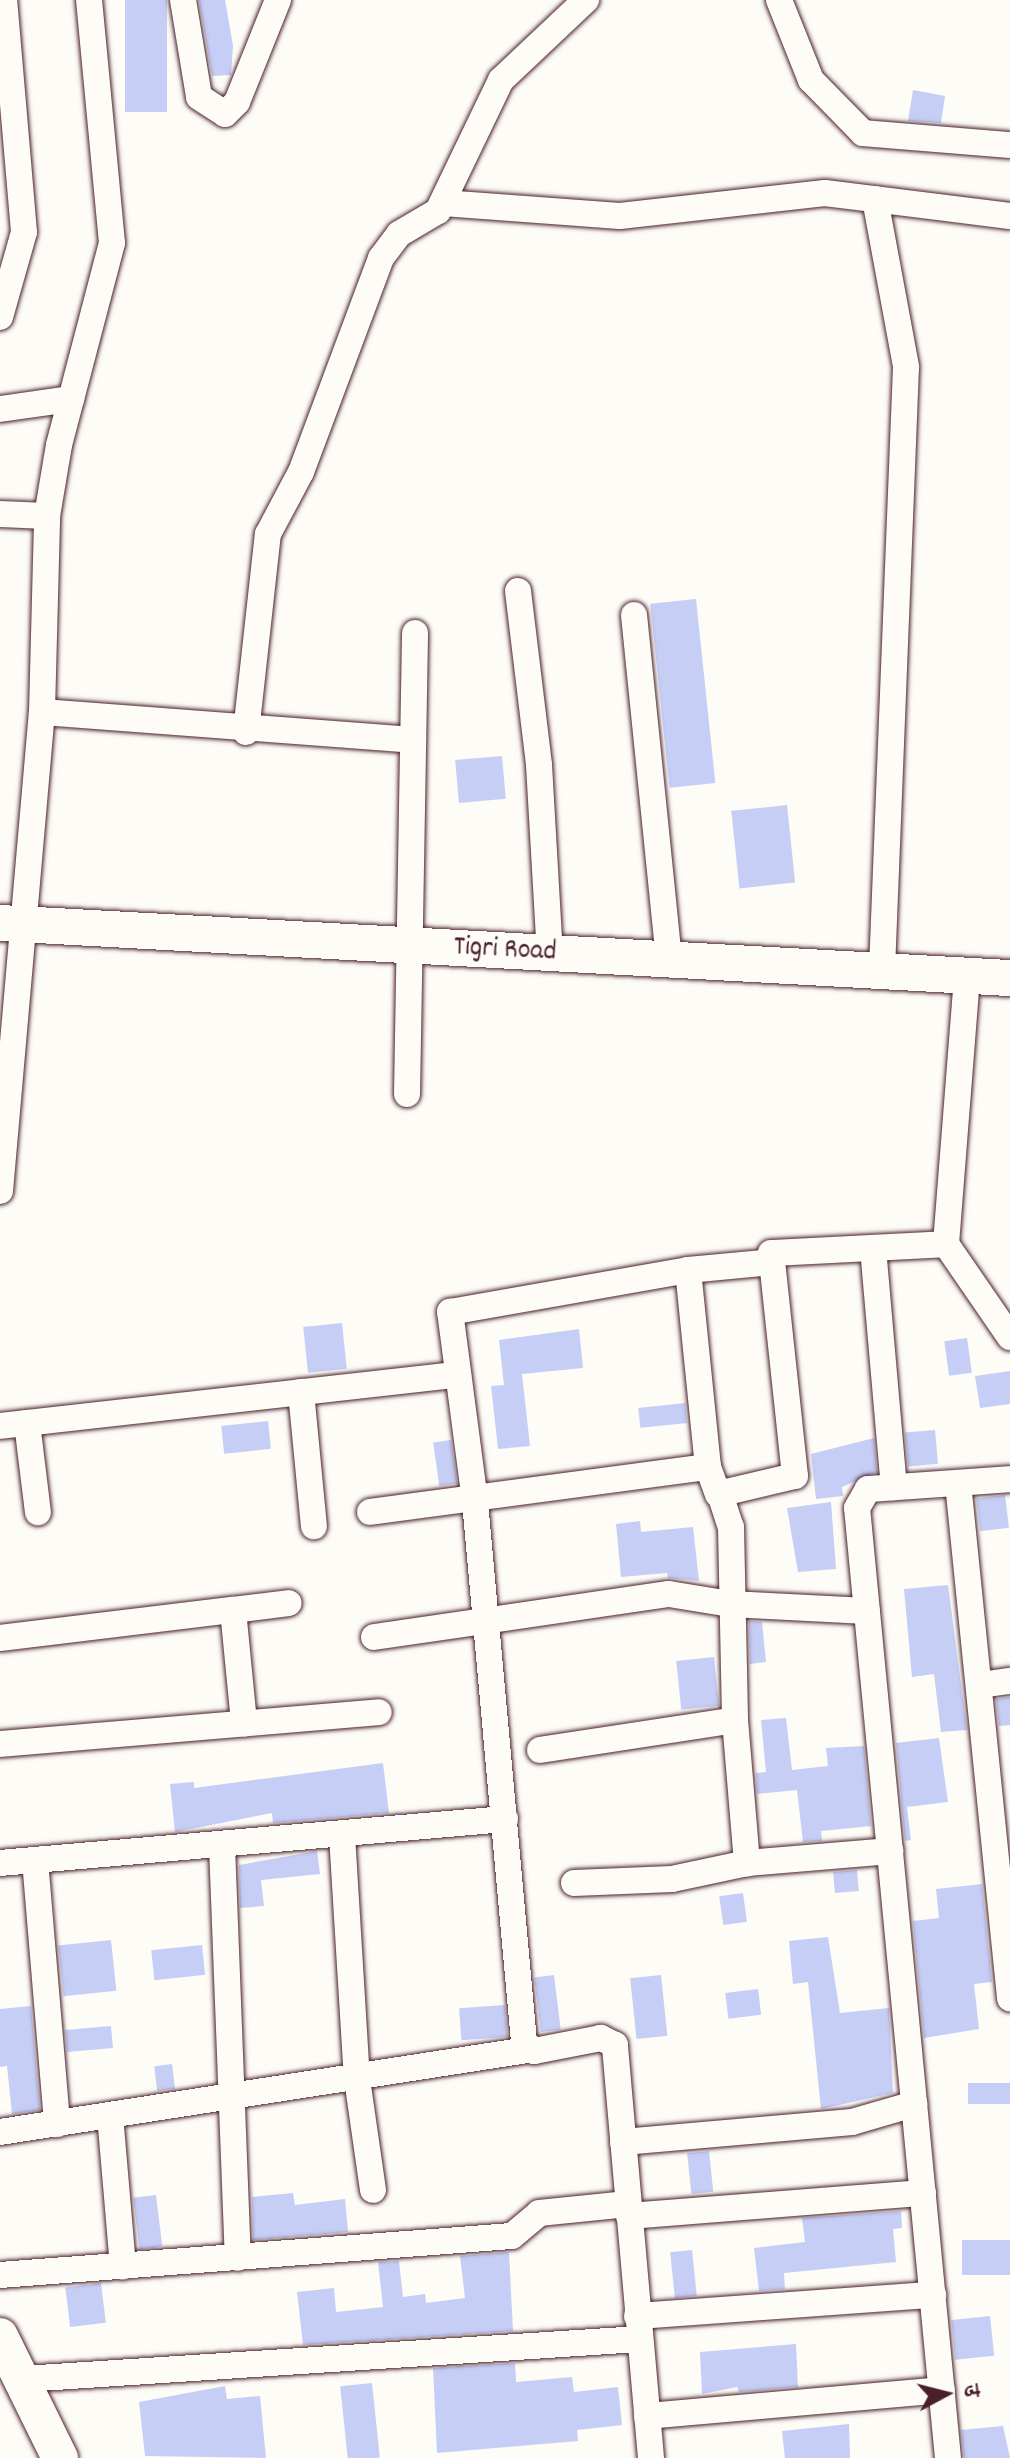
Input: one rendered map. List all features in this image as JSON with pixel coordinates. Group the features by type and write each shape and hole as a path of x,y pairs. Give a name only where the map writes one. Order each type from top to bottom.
{"street":[{"path":"0,317 24,232 4,0"},
{"path":"0,1191 12,924 42,712 47,516 71,399 112,243 89,0"},
{"path":"183,0 199,97 225,114 237,102 278,0"},
{"path":"246,732 268,534 301,472 381,258 399,234 431,219 443,203 501,80 586,0"},
{"path":"779,0 811,80 863,133 1010,145"},
{"path":"443,203 620,216 825,193 1010,216"},
{"path":"875,199 906,367 882,970"},
{"path":"0,409 71,399"},
{"path":"0,514 47,516"},
{"path":"518,591 539,765 550,953"},
{"path":"634,615 669,959"},
{"path":"407,1094 406,946 415,633"},
{"path":"42,712 246,732 413,740"},
{"name":"Tigri Road","path":"12,924 1010,978"},
{"path":"967,975 946,1244 1000,1305 1010,1337"},
{"path":"720,1494 795,1476 771,1253 946,1244"},
{"path":"873,1248 894,1487"},
{"path":"527,2050 487,1621 453,1307 688,1270 772,1262"},
{"path":"688,1270 708,1467 731,1527 730,1604 735,1720 747,1863"},
{"path":"0,1426 458,1375"},
{"path":"301,1392 314,1526"},
{"path":"27,1423 38,1512"},
{"path":"370,1512 475,1501 708,1467"},
{"path":"948,2458 858,1501 868,1489 1010,1479"},
{"path":"958,1483 1006,1929 1010,1998"},
{"path":"374,1637 669,1594 730,1604 867,1611"},
{"path":"0,1638 289,1603"},
{"path":"233,1610 244,1723"},
{"path":"980,1685 1010,1681"},
{"path":"0,1744 379,1712"},
{"path":"540,1750 735,1720"},
{"path":"0,1863 505,1819"},
{"path":"342,1835 357,2079 373,2190"},
{"path":"222,1846 238,2258"},
{"path":"574,1883 672,1879 747,1863 890,1851"},
{"path":"35,1860 57,2124"},
{"path":"0,2132 611,2039 651,2458"},
{"path":"623,2142 852,2122 914,2104"},
{"path":"110,2115 123,2266"},
{"path":"0,2275 512,2236 539,2213 923,2193"},
{"path":"24,2379 638,2328 933,2295"},
{"path":"0,2336 24,2379 60,2458"},
{"path":"647,2416 942,2390"}],"building":[{"path":"125,0 167,0 167,112 125,112"},
{"path":"199,0 225,0 233,46 231,75 212,76"},
{"path":"913,90 945,96 941,123 908,121"},
{"path":"696,599 715,783 670,788 650,604"},
{"path":"502,756 506,799 459,803 455,760"},
{"path":"787,805 795,883 739,888 731,811"},
{"path":"342,1323 347,1369 308,1373 303,1327"},
{"path":"579,1329 583,1368 522,1374 530,1446 498,1449 491,1386 504,1385 499,1340"},
{"path":"967,1338 972,1373 949,1376 944,1341"},
{"path":"1010,1371 1010,1404 980,1408 975,1376"},
{"path":"685,1403 687,1423 640,1428 638,1408"},
{"path":"268,1421 271,1449 224,1454 221,1426"},
{"path":"935,1430 938,1464 908,1466 905,1433"},
{"path":"874,1438 877,1472 842,1487 843,1496 816,1499 811,1454"},
{"path":"451,1440 457,1484 439,1486 433,1443"},
{"path":"1005,1495 1009,1528 980,1531 976,1499"},
{"path":"831,1502 836,1569 798,1572 787,1508"},
{"path":"640,1521 641,1532 693,1527 699,1581 668,1578 667,1573 621,1577 616,1524"},
{"path":"948,1585 967,1730 941,1732 934,1674 912,1677 904,1589"},
{"path":"749,1621 762,1622 766,1662 750,1664"},
{"path":"714,1657 719,1706 681,1710 676,1661"},
{"path":"1010,1697 1010,1725 999,1726 996,1699"},
{"path":"786,1718 792,1770 828,1766 826,1748 864,1746 871,1826 821,1831 822,1841 803,1842 797,1790 757,1794 756,1773 766,1772 761,1720"},
{"path":"939,1738 948,1802 907,1807 911,1840 905,1841 896,1743"},
{"path":"383,1763 389,1813 273,1823 272,1813 175,1832 170,1784 194,1782 194,1788"},
{"path":"317,1851 320,1874 261,1880 264,1906 240,1908 239,1865"},
{"path":"857,1870 859,1891 835,1893 833,1872"},
{"path":"982,1884 992,1982 974,1984 979,2029 924,2038 913,1921 939,1918 936,1889"},
{"path":"743,1893 747,1922 723,1925 719,1896"},
{"path":"828,1937 840,2013 889,2008 893,2093 821,2109 808,1982 793,1984 789,1941"},
{"path":"111,1940 116,1991 64,1996 58,1946"},
{"path":"202,1945 205,1975 154,1980 151,1950"},
{"path":"554,1975 561,2030 541,2032 534,1977"},
{"path":"661,1975 667,2036 637,2039 630,1978"},
{"path":"758,1989 761,2015 728,2019 725,1993"},
{"path":"505,2005 507,2037 461,2040 459,2008"},
{"path":"31,2006 40,2110 12,2114 7,2066 0,2067 0,2009"},
{"path":"111,2026 113,2048 67,2052 65,2030"},
{"path":"172,2064 175,2089 157,2091 154,2066"},
{"path":"968,2083 1010,2083 1010,2104 968,2104"},
{"path":"709,2151 713,2192 691,2194 687,2153"},
{"path":"293,2193 295,2205 345,2199 348,2232 253,2240 252,2197"},
{"path":"156,2195 162,2247 140,2249 133,2198"},
{"path":"901,2211 902,2228 893,2229 896,2262 784,2273 785,2289 759,2291 754,2248 805,2242 802,2218"},
{"path":"962,2240 1010,2240 1010,2275 962,2275"},
{"path":"692,2250 697,2296 675,2298 670,2252"},
{"path":"509,2252 513,2331 303,2345 297,2292 334,2288 336,2312 383,2307 378,2262 399,2261 403,2297 425,2294 426,2303 465,2298 460,2256"},
{"path":"101,2283 106,2323 70,2327 65,2287"},
{"path":"990,2316 994,2356 955,2360 951,2320"},
{"path":"796,2344 798,2387 739,2392 737,2387 702,2394 700,2352"},
{"path":"515,2363 516,2382 572,2377 574,2392 618,2387 622,2425 577,2430 578,2441 437,2453 433,2368"},
{"path":"372,2383 380,2458 348,2458 340,2386"},
{"path":"225,2386 227,2399 260,2396 266,2458 145,2456 139,2402"},
{"path":"849,2424 850,2458 785,2458 782,2431"},
{"path":"1003,2426 1010,2458 964,2458 961,2430"}]}
